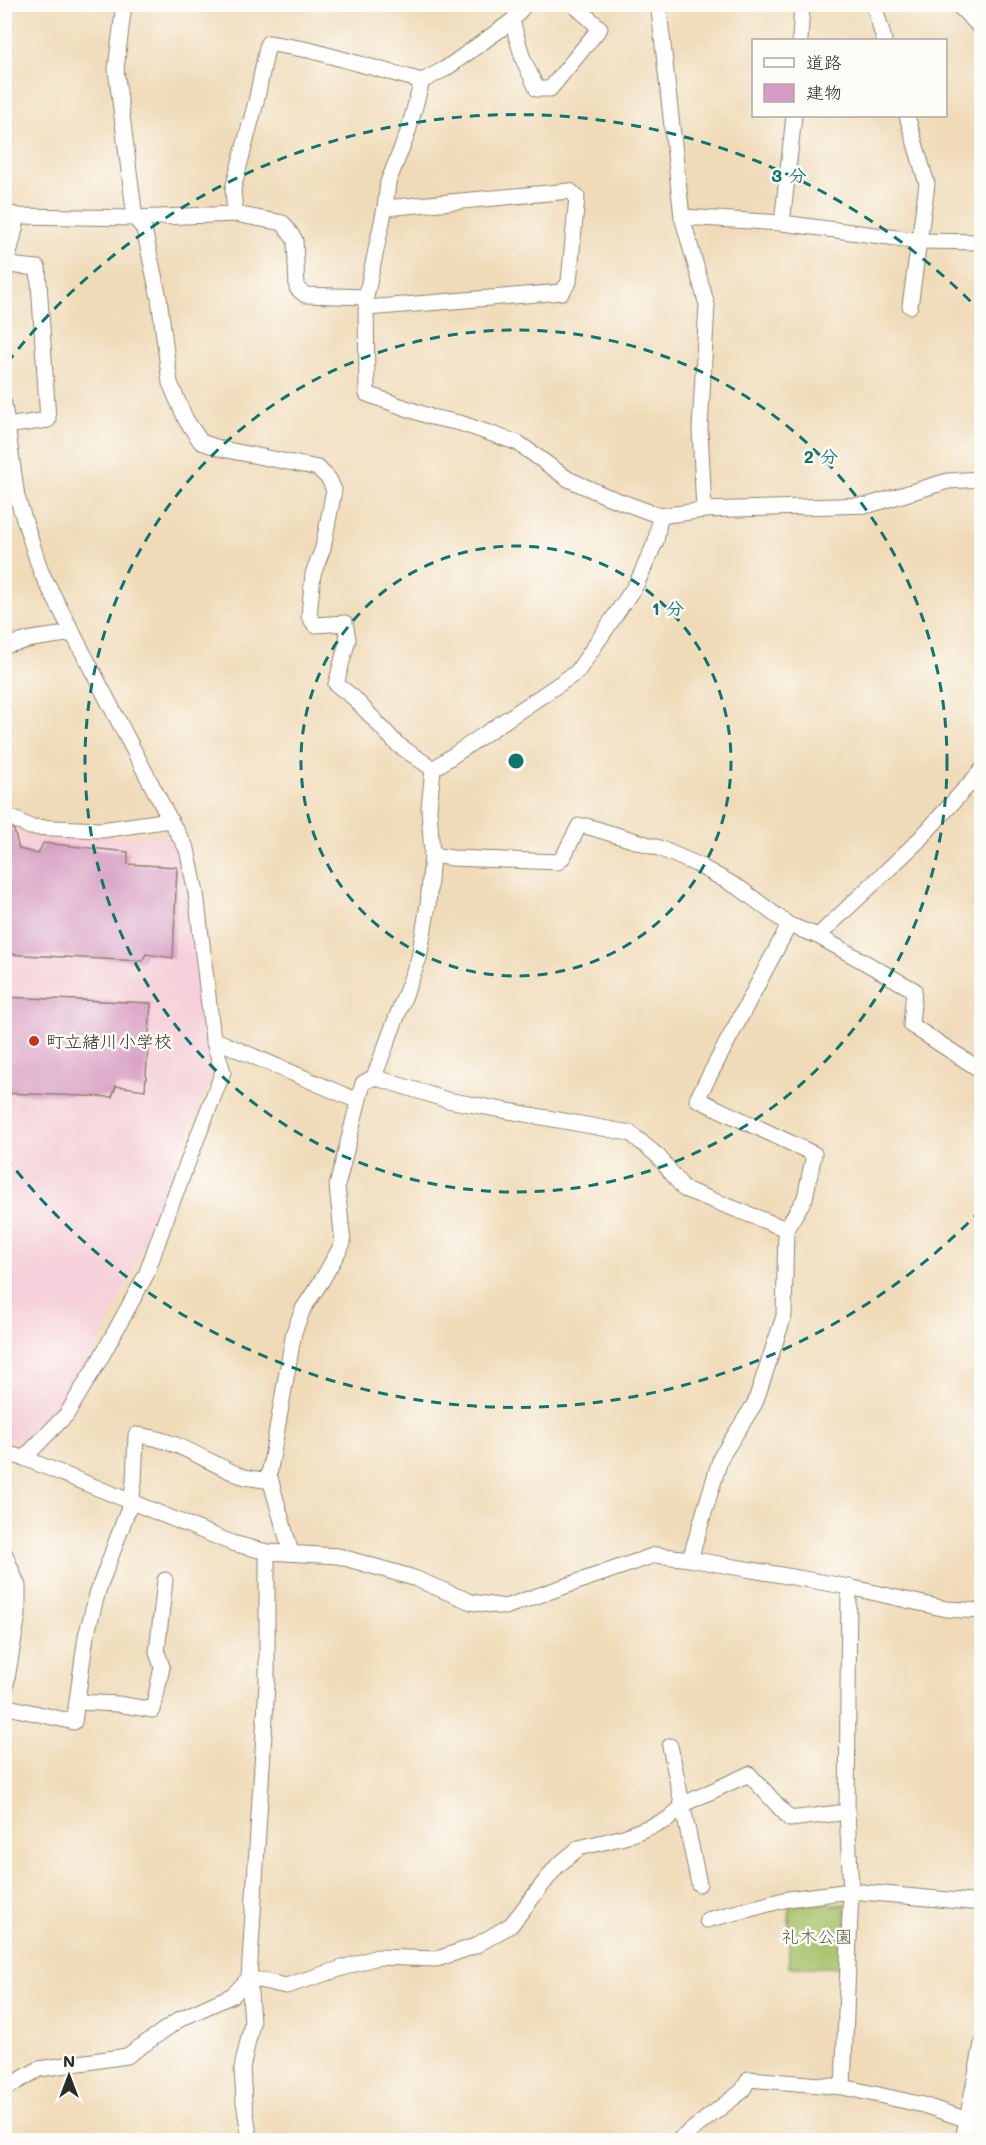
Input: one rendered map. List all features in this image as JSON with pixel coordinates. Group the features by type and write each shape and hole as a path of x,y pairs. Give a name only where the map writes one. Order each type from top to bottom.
{"street":[{"path":"124,4 116,69 135,218 144,229 159,298 170,383 186,420 201,442 222,450 318,468 329,479 334,490 323,548 313,574 309,616 315,625 345,623 348,639 336,684 354,698 397,744 433,769"},
{"path":"235,214 233,189 256,102 268,43 309,50 422,81 445,69 512,21 525,4"},
{"path":"512,21 523,59 537,89 550,89 600,28 573,4"},
{"path":"656,4 659,11 682,216 707,305 700,429 704,510"},
{"path":"800,39 802,4"},
{"path":"874,4 884,39"},
{"path":"957,4 981,29"},
{"path":"422,81 407,135 388,182 367,302 367,394 431,417 460,423 518,443 568,479 660,516 704,510 869,505 948,481 981,478"},
{"path":"782,223 794,117"},
{"path":"906,117 927,184 910,306"},
{"path":"6,426 48,420 38,268 6,270 11,214 135,218 235,214 283,223 295,240 297,288 305,295 367,302 562,292 569,282 577,196 570,191 385,208"},
{"path":"682,216 782,223 920,241 981,242"},
{"path":"4,404 17,497 41,572 170,820 188,849 213,1039 223,1072 184,1169 146,1275 67,1414 24,1458"},
{"path":"433,769 577,672 637,583 656,541 660,516"},
{"path":"4,646 73,633"},
{"path":"291,1553 269,1475 294,1332 303,1309 343,1243 337,1186 358,1101 363,1083 374,1077 419,958 428,905 432,855 429,808 433,769"},
{"path":"819,936 917,842 981,770"},
{"path":"4,814 30,827 102,830 170,820"},
{"path":"432,855 452,858 558,862 563,858 579,826 586,826 659,848 696,864 741,889 789,925 819,936 914,990 911,1025 981,1071"},
{"path":"690,1559 721,1457 755,1403 784,1316 786,1229 805,1198 814,1154 697,1099 789,925"},
{"path":"213,1039 358,1101"},
{"path":"374,1077 447,1100 630,1133 658,1156 684,1189 786,1229"},
{"path":"4,1706 74,1722 86,1636 98,1591 131,1502 136,1435 149,1436 196,1453 241,1476 271,1481"},
{"path":"4,1453 24,1458 232,1543 267,1552 338,1556 414,1578 471,1602 505,1606 655,1555 849,1587 946,1609 981,1611"},
{"path":"4,1552 18,1586 18,1615 4,1696"},
{"path":"250,2140 242,2068 252,2023 249,1978 267,1684 267,1552"},
{"path":"77,1702 118,1704 153,1710 162,1667 157,1652 165,1580"},
{"path":"843,2086 851,1892 848,1812 849,1587"},
{"path":"669,1746 699,1884"},
{"path":"249,1978 286,1986 378,1957 437,1959 475,1946 511,1925 557,1866 579,1848 624,1837 667,1820 688,1802 749,1774 790,1819 848,1812"},
{"path":"707,1920 788,1899 851,1892 981,1903"},
{"path":"4,2089 39,2069 127,2056 180,2019 233,1995 249,1978"},
{"path":"963,2140 981,2044"},
{"path":"678,2140 742,2091 749,2079 843,2086 923,2105 968,2120"}],"shaded area":[{"path":"4,825 19,833 58,838 166,834 178,846 201,969 205,1045 213,1072 127,1284 91,1358 60,1403 22,1443 4,1438"}],"green space":[{"name":"礼木公園","path":"789,1904 846,1904 846,1967 789,1967"}],"building":[{"path":"4,825 14,830 19,849 38,854 43,843 128,852 128,864 177,867 173,958 146,954 142,961 4,954"},
{"path":"4,997 151,1003 145,1090 116,1086 112,1097 4,1093"}],"place":[{"name":"町立緒川小学校","path":"34,1041"}]}
